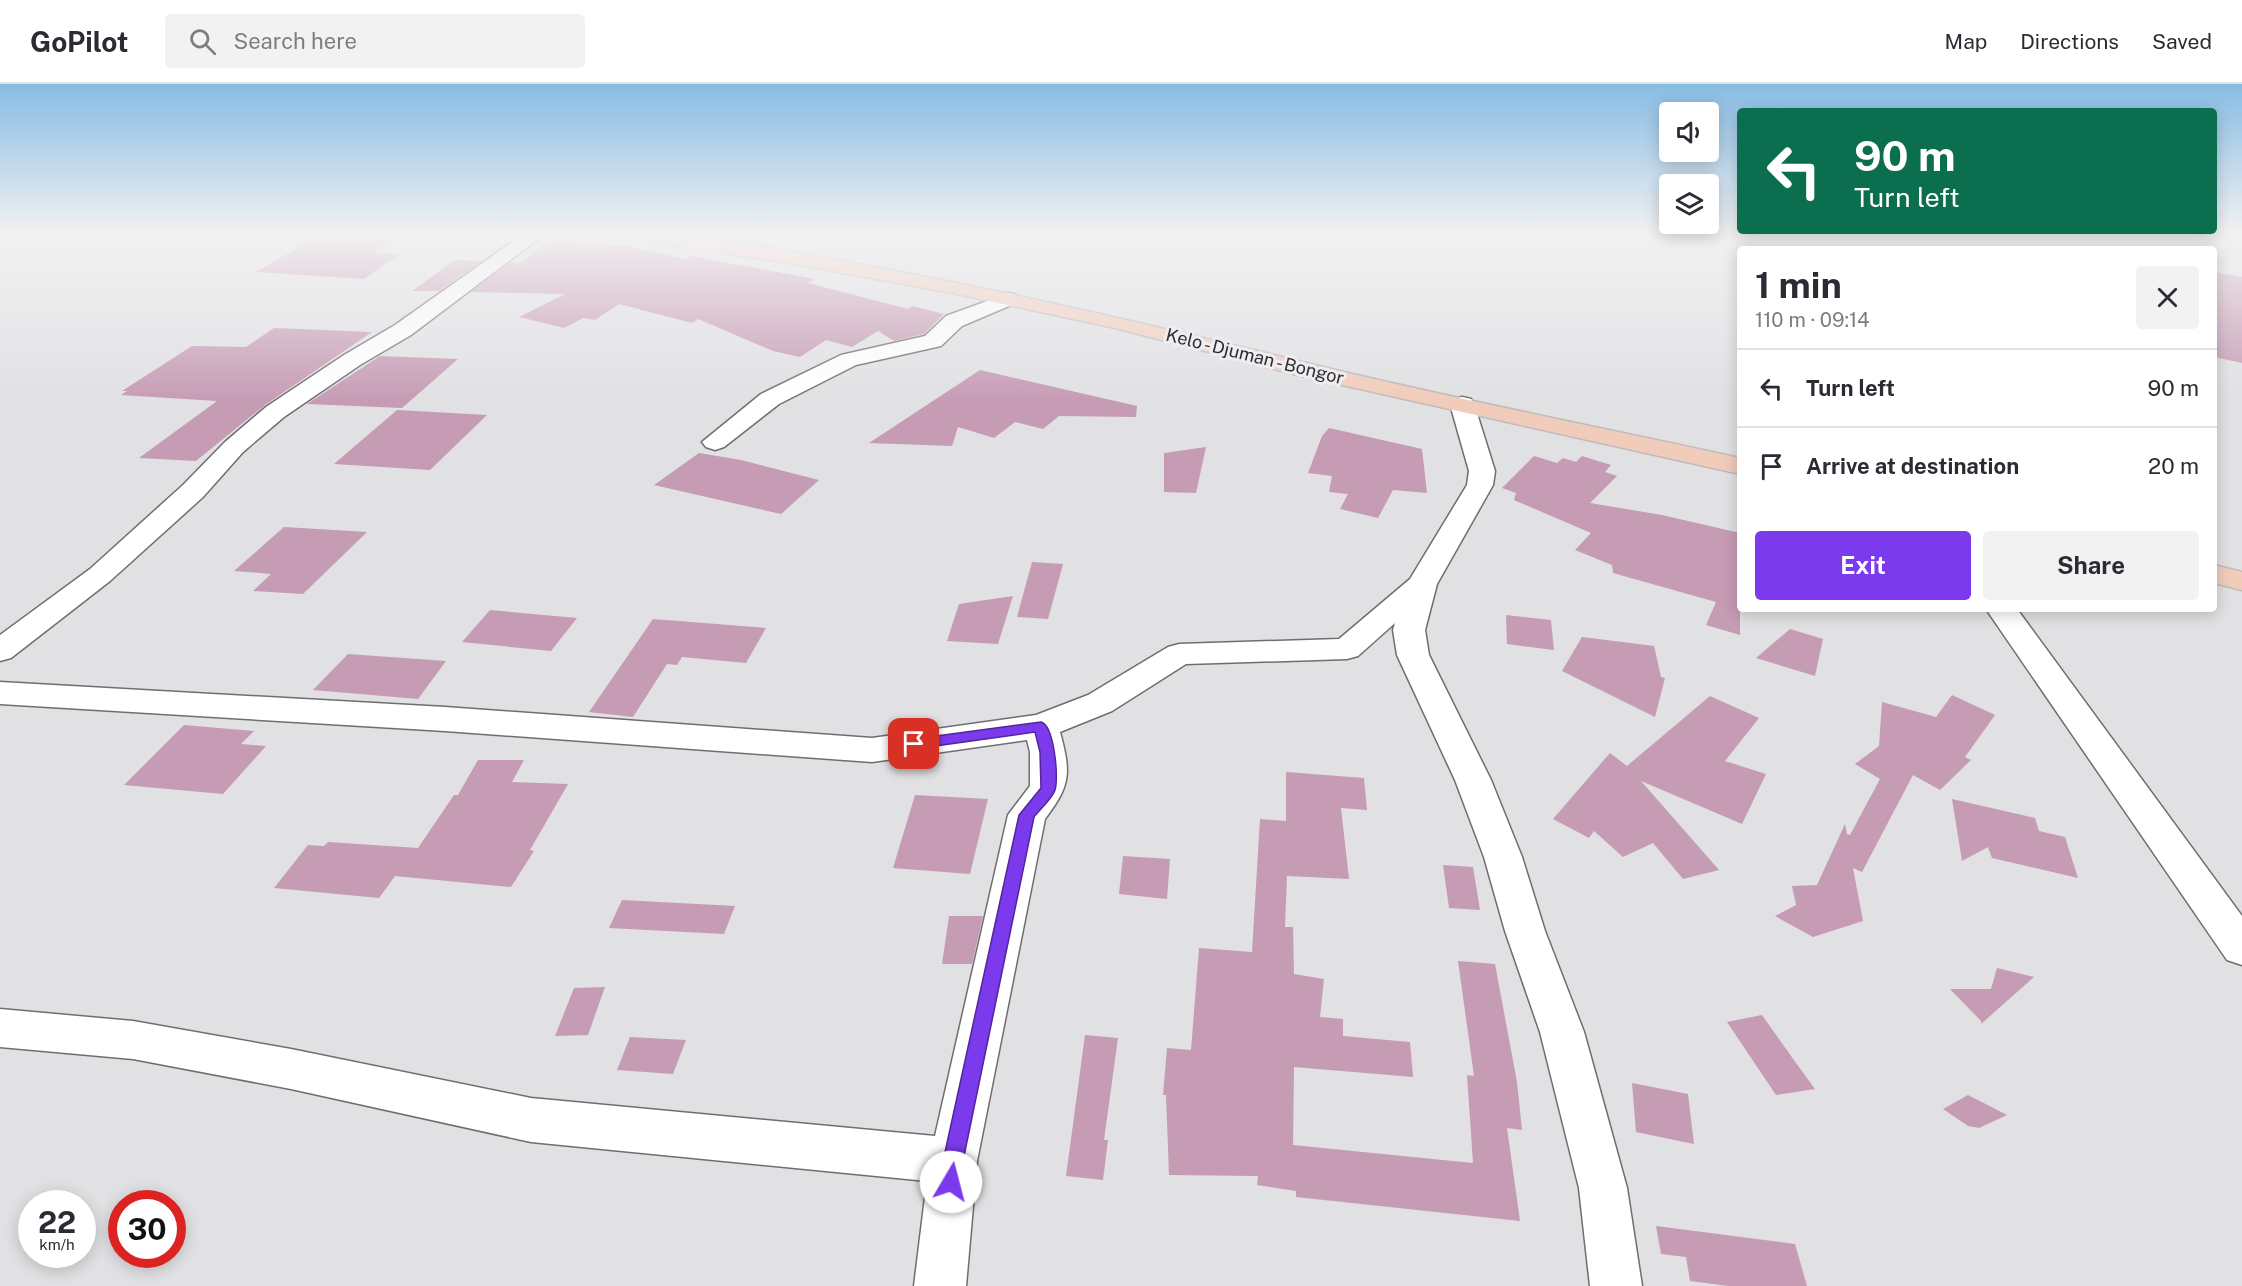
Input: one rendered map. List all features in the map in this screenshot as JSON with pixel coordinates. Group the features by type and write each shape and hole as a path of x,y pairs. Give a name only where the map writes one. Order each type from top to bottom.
{"highway":[{"name":"Kelo - Djuman - Bongor","path":"958,289 1010,299 1737,465"},
{"path":"2217,575 2242,581"}],"street":[{"path":"0,651 100,575 193,491 234,447 275,412 352,360 403,330 460,289"},
{"path":"715,442 780,394 849,360 933,341 954,321 1010,299"},
{"path":"1462,404 1482,471 1480,485 1422,584 1409,630 1413,655 1473,780 1503,857 1525,931 1562,1032 1603,1188 1616,1286"},
{"path":"0,693 457,720 872,750 1041,726 1100,703 1179,654 1347,649 1422,584"},
{"path":"2003,612 2242,948"},
{"path":"940,1286 953,1161 1027,815 1048,789 1048,752 1041,726"},
{"path":"0,1029 133,1040 531,1120 953,1161"}],"building":[{"path":"415,289 442,289 439,291 412,291"},
{"path":"475,289 831,289 908,309 912,306 944,314 924,334 894,341 878,331 852,347 826,340 800,357 773,351 698,319 692,323 619,304 595,320 583,318 564,328 519,317 565,294 471,292"},
{"path":"2217,289 2242,289 2242,363 2217,358"},
{"path":"274,328 372,332 265,405 196,461 139,458 217,401 121,395 127,391 122,391 192,346 246,347"},
{"path":"380,356 458,359 402,408 307,404"},
{"path":"980,370 1137,406 1136,417 1059,416 1043,429 1015,422 994,438 958,427 952,446 869,443"},
{"path":"397,410 487,415 430,470 334,464"},
{"path":"1329,428 1422,449 1427,493 1393,490 1378,518 1340,509 1348,494 1329,492 1332,476 1308,473 1322,436"},
{"path":"1206,447 1196,493 1164,492 1164,453"},
{"path":"699,453 741,460 819,480 781,514 654,485"},
{"path":"1534,456 1557,463 1563,458 1576,462 1582,456 1611,465 1605,472 1617,476 1590,503 1662,515 1737,532 1737,612 1740,612 1740,635 1706,625 1716,602 1613,573 1612,565 1575,550 1591,533 1514,500 1516,493 1502,488"},
{"path":"284,527 367,532 303,594 253,591 271,574 234,571"},
{"path":"1032,562 1063,564 1048,619 1017,617"},
{"path":"1013,596 998,644 947,641 959,604"},
{"path":"490,610 577,618 551,651 462,642"},
{"path":"1506,615 1551,620 1554,650 1507,644"},
{"path":"653,619 766,628 746,663 682,657 677,665 667,664 633,717 589,712"},
{"path":"1790,629 1823,639 1815,676 1756,658"},
{"path":"1582,637 1654,646 1661,677 1665,678 1655,717 1562,671"},
{"path":"348,654 446,661 418,699 313,690"},
{"path":"1952,695 1995,715 1965,757 1971,760 1940,790 1913,775 1862,872 1853,868 1863,921 1813,937 1775,916 1796,905 1792,886 1817,885 1845,824 1847,834 1850,835 1880,779 1855,764 1879,746 1882,702 1936,717"},
{"path":"1710,696 1759,718 1725,761 1766,774 1742,824 1641,781 1719,870 1683,879 1653,843 1623,857 1594,831 1589,838 1553,819 1610,753 1627,766"},
{"path":"184,725 254,731 241,744 266,746 223,794 124,785"},
{"path":"478,760 524,760 512,782 568,784 530,850 534,851 511,887 395,876 379,898 274,888 308,845 324,846 328,842 418,848 454,795 458,795"},
{"path":"1286,772 1364,778 1367,810 1341,808 1349,879 1287,876 1285,927 1293,927 1294,974 1324,979 1320,1017 1343,1019 1343,1036 1410,1042 1413,1077 1294,1067 1293,1145 1473,1163 1467,1075 1474,1076 1458,961 1495,964 1517,1082 1522,1130 1507,1128 1520,1221 1296,1197 1296,1191 1257,1185 1258,1176 1169,1175 1166,1095 1163,1095 1167,1048 1191,1050 1199,948 1252,952 1260,819 1286,821"},
{"path":"915,795 988,799 970,874 893,868"},
{"path":"1952,799 2035,818 2039,831 2065,837 2078,878 1992,858 1988,847 1962,861"},
{"path":"1123,856 1170,859 1167,899 1119,894"},
{"path":"1443,865 1473,867 1480,910 1449,908"},
{"path":"622,900 735,906 724,934 609,928"},
{"path":"949,916 983,916 972,964 942,964"},
{"path":"1997,968 2034,977 1981,1024 1981,1021 1950,989 1991,989"},
{"path":"605,987 588,1035 555,1036 574,988"},
{"path":"1762,1015 1815,1089 1776,1095 1727,1022"},
{"path":"1085,1035 1118,1038 1104,1140 1108,1140 1103,1180 1066,1176"},
{"path":"630,1037 686,1040 673,1074 617,1070"},
{"path":"1632,1083 1688,1094 1694,1144 1636,1132"},
{"path":"1968,1095 2007,1115 1979,1128 1968,1126 1943,1109"},
{"path":"1656,1226 1795,1244 1807,1286 1728,1286 1690,1281 1686,1257 1661,1254"}],"route":[{"path":"914,744 1041,726 1048,752 1048,789 1027,815 953,1161 951,1182"}]}
